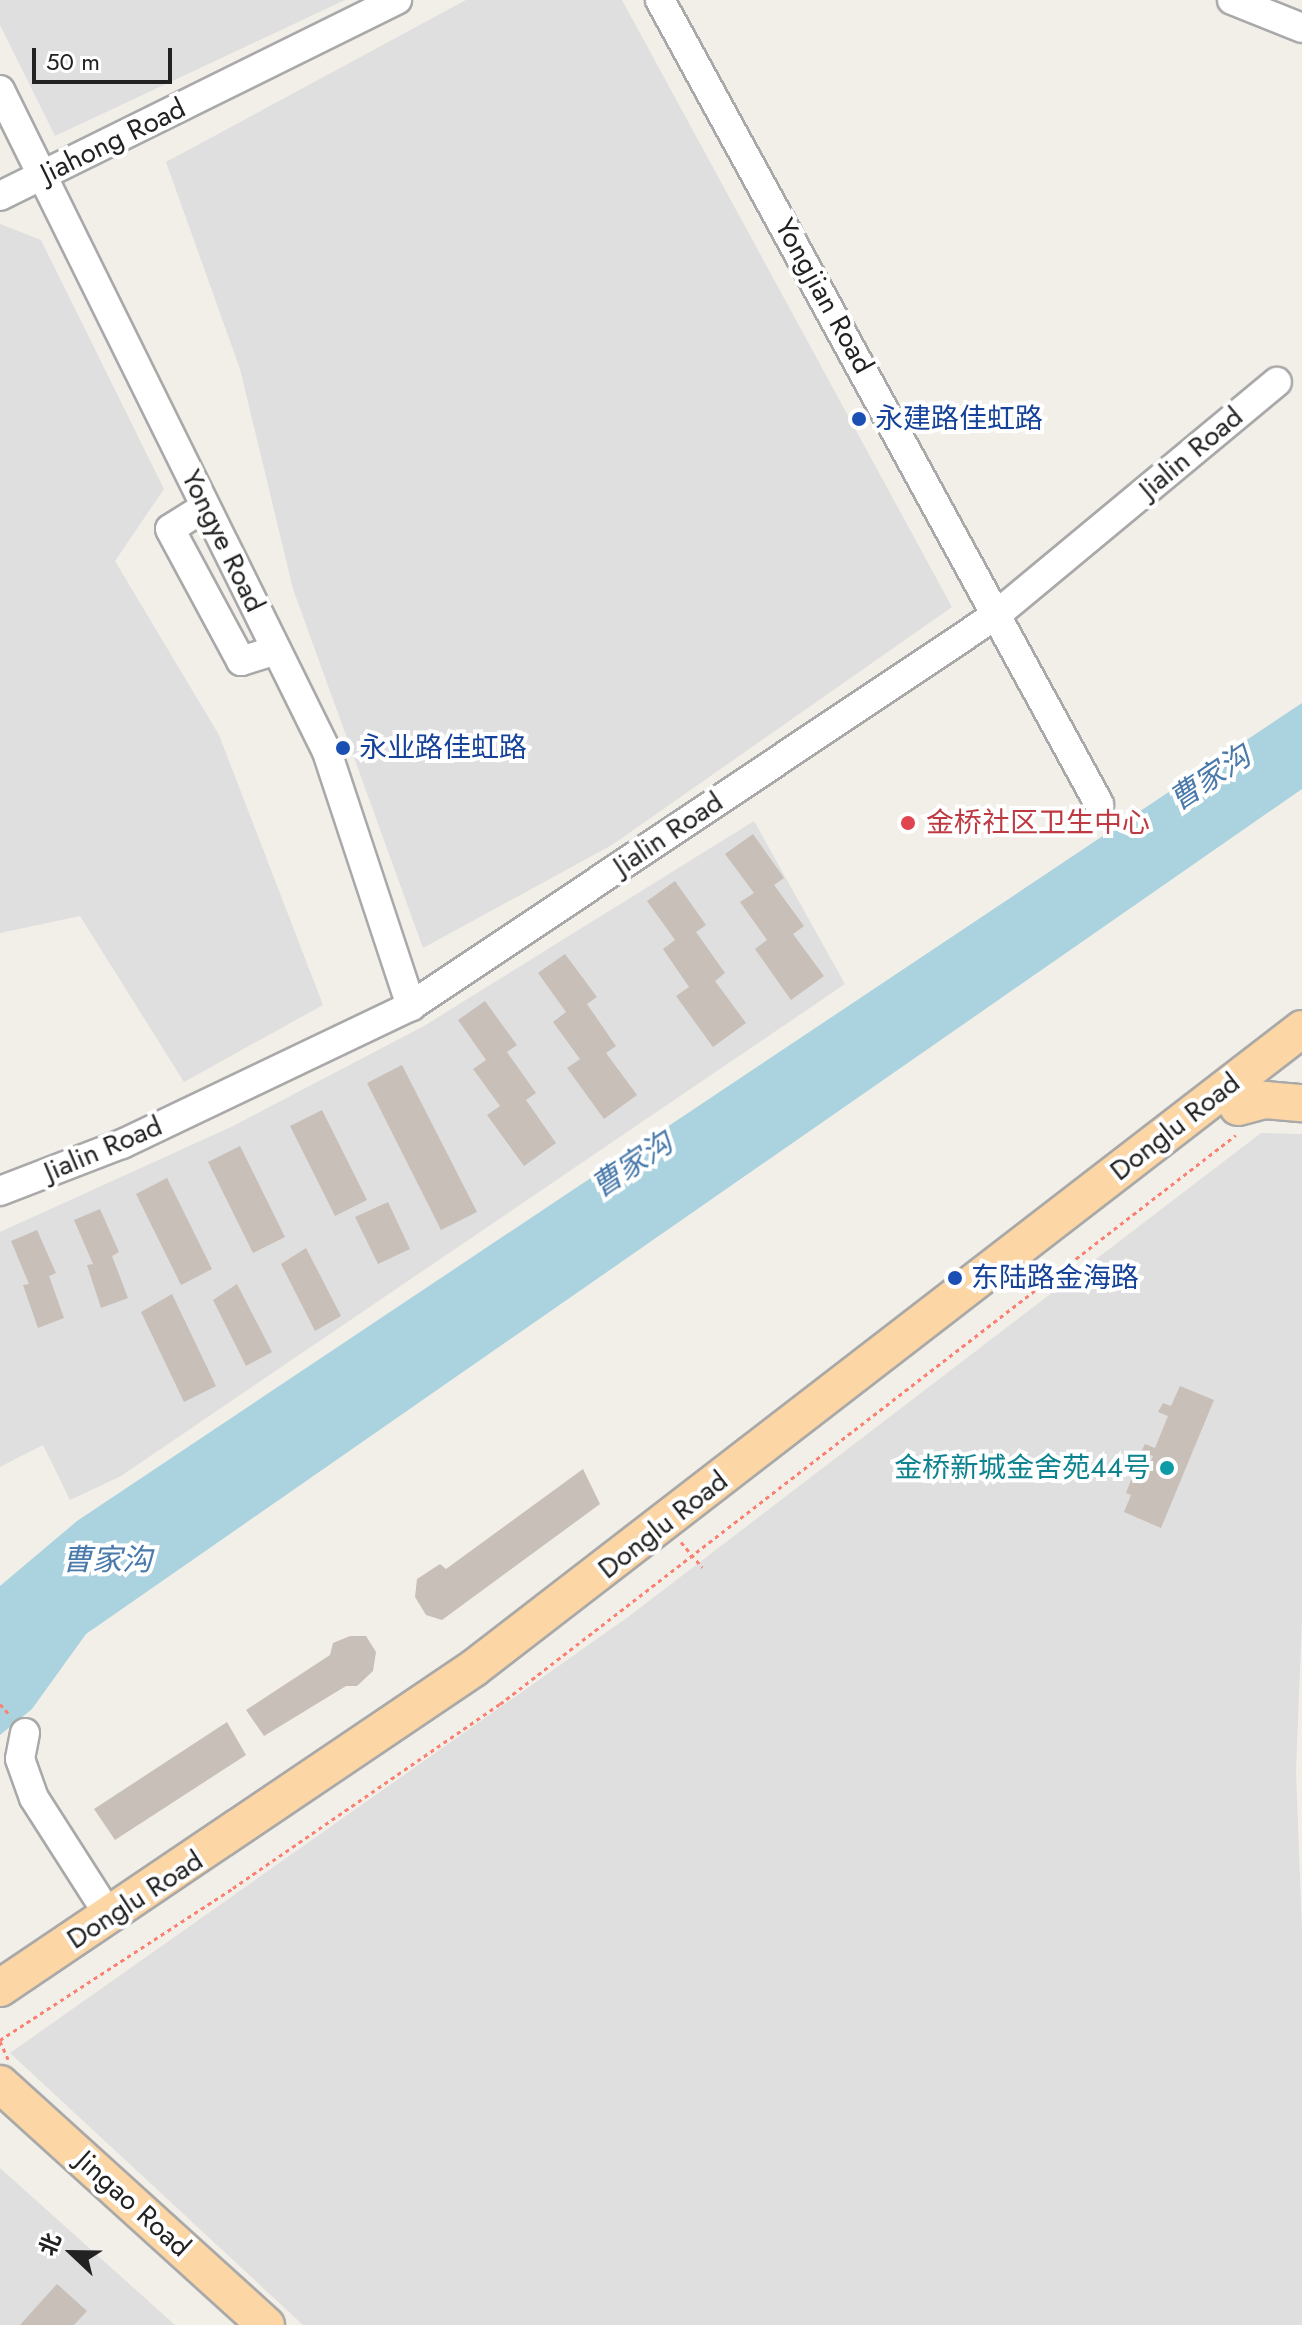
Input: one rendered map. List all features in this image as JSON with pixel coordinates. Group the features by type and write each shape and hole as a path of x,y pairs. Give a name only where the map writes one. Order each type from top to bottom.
{"main road":[{"name":"Donglu Road","path":"0,1988 474,1668 1302,1029"},
{"name":"Donglu Road","path":"0,2015 246,1854 487,1687 1241,1118 1302,1057"},
{"path":"1241,1118 1265,1100 1302,1103"},
{"name":"Jingao Road","path":"0,2084 266,2325"}],"street":[{"name":"Jiahong Road","path":"0,196 397,0"},
{"name":"Yongjian Road","path":"660,0 1099,804"},
{"path":"1232,0 1302,28"},
{"name":"Yongye Road","path":"0,90 338,780 411,1006"},
{"name":"Jialin Road","path":"0,1191 122,1144 411,1006 996,615 1277,382"},
{"path":"205,507 170,529 241,661 276,650"},
{"path":"25,1733 20,1759 34,1798 98,1898"}],"path":[{"path":"0,2040 233,1888 500,1704 1241,1118"}],"shaded area":[{"path":"0,0 345,0 55,136 0,25"},
{"path":"466,0 622,0 952,607 612,845 423,948 293,589 240,369 166,162"},
{"path":"0,224 41,240 164,489 115,561 219,735 323,1005 184,1082 80,916 0,933"},
{"path":"754,821 845,984 121,1476 70,1500 43,1445 0,1467 0,1232 231,1127 424,1026"},
{"path":"1261,1133 1302,1134 1302,1619 1296,1771 1302,1931 1302,2325 303,2325 10,2053 628,1617"},
{"path":"0,2168 175,2325 0,2325"}],"water":[{"name":"曹家沟","path":"1302,703 1302,789 86,1634 32,1709 0,1735 0,1586 77,1521"}],"building":[{"path":"753,834 784,878 774,885 804,926 793,934 824,976 791,1000 755,949 767,940 740,902 754,893 725,854"},
{"path":"675,881 706,925 696,932 725,973 715,981 746,1023 713,1047 676,996 689,987 663,949 675,940 647,901"},
{"path":"565,954 597,997 587,1004 616,1046 606,1053 637,1095 604,1119 567,1068 580,1059 553,1022 566,1012 538,973"},
{"path":"485,1001 517,1045 507,1052 536,1093 526,1100 556,1143 524,1166 487,1115 500,1106 473,1069 486,1060 458,1020"},
{"path":"402,1065 477,1212 441,1230 367,1083"},
{"path":"322,1110 367,1200 335,1216 290,1126"},
{"path":"240,1146 285,1237 253,1253 208,1162"},
{"path":"167,1178 212,1269 181,1285 136,1194"},
{"path":"388,1202 410,1249 378,1264 355,1217"},
{"path":"100,1209 119,1252 112,1256 128,1298 101,1308 87,1265 93,1264 74,1220"},
{"path":"37,1230 56,1273 49,1276 64,1318 38,1328 23,1285 29,1284 11,1241"},
{"path":"306,1248 341,1316 315,1331 281,1264"},
{"path":"237,1284 272,1352 246,1366 213,1300"},
{"path":"172,1294 216,1386 184,1402 141,1312"},
{"name":"金桥新城金舍苑44号","path":"1180,1386 1214,1400 1161,1528 1124,1512 1131,1495 1126,1493 1131,1480 1141,1484 1153,1456 1141,1452 1145,1444 1155,1448 1168,1416 1158,1412 1163,1403 1171,1406"},
{"path":"583,1469 600,1504 442,1620 426,1615 415,1597 417,1579 440,1564 446,1569"},
{"path":"350,1636 366,1636 376,1652 373,1671 357,1686 346,1686 264,1736 246,1710 330,1655 333,1643"},
{"path":"227,1722 246,1755 115,1840 94,1809"},
{"path":"57,2284 87,2311 74,2325 20,2325"}],"place":[{"name":"永建路佳虹路","path":"859,419"},
{"name":"永业路佳虹路","path":"343,748"},
{"name":"金桥社区卫生中心","path":"908,823"},
{"name":"东陆路金海路","path":"955,1278"},
{"name":"金桥新城金舍苑44号","path":"1167,1468"}]}
